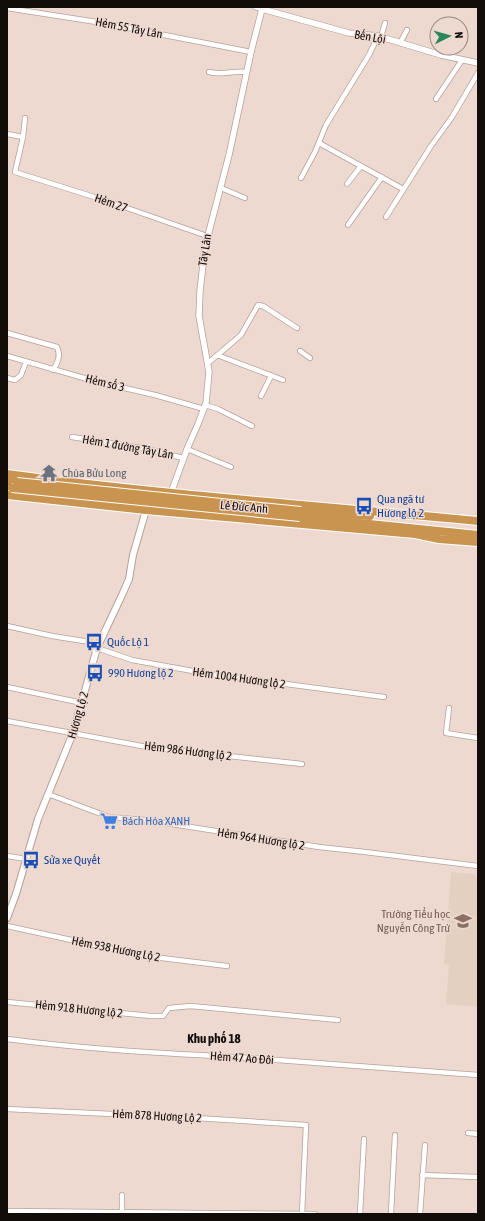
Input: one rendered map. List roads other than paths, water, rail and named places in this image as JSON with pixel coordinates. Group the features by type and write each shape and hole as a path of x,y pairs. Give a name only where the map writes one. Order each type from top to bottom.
{"highway":[{"name":"Lê Đức Anh","path":"7,474 391,519 478,535"},
{"name":"Lê Đức Anh","path":"10,487 121,507 146,510 415,534 439,539 478,542"},
{"name":"Lê Đức Anh","path":"10,487 301,514 478,522"},
{"path":"121,507 130,504 133,497 129,489 125,488"},
{"path":"146,510 171,493"},
{"path":"188,514 184,510 183,503 192,495"},
{"name":"Lê Đức Anh","path":"391,519 451,524 478,522"},
{"path":"451,524 460,520"}],"main road":[{"name":"Hương Lộ 2","path":"7,918 16,894 38,820 74,733 97,648 129,579 133,555 146,510"}],"street":[{"path":"255,7 263,8"},
{"name":"Hẻm 55 Tây Lân","path":"7,8 103,23 251,52"},
{"name":"Bến Lội","path":"263,8 349,33 379,37 478,63"},
{"name":"Tây Lân","path":"171,493 183,458 204,407 209,381 208,363 199,316 200,291 207,236 229,156 251,52 263,8"},
{"path":"300,178 319,143 326,125 369,55 385,23"},
{"path":"400,43 407,30"},
{"path":"436,99 462,60"},
{"path":"209,72 217,75 236,71 247,72"},
{"path":"386,217 403,189 452,117 478,73"},
{"path":"7,134 23,137 24,118"},
{"name":"Hẻm 27","path":"23,137 15,172 110,202 207,236"},
{"path":"319,143 403,189"},
{"path":"347,184 361,166"},
{"path":"348,225 382,177"},
{"path":"221,188 245,198"},
{"path":"208,363 241,335 258,305 263,306 297,328"},
{"path":"7,333 57,347 59,353 58,361 53,370"},
{"path":"300,351 310,358"},
{"path":"217,355 283,380"},
{"name":"Hẻm số 3","path":"7,356 98,382 204,407 218,408 252,426"},
{"path":"7,378 15,380 21,375 26,362"},
{"path":"261,396 271,376"},
{"name":"Hẻm 1 đường Tây Lân","path":"72,437 147,449 183,458"},
{"path":"187,448 231,467"},
{"name":"Hẻm 1004 Hương lộ 2","path":"7,626 52,636 90,642 97,648 132,660 210,674 384,697"},
{"path":"7,688 82,704"},
{"path":"449,708 446,733 478,738"},
{"name":"Hẻm 986 Hương lộ 2","path":"7,722 148,747 302,764"},
{"name":"Hẻm 964 Hương lộ 2","path":"48,794 109,817 146,820 319,847 478,866"},
{"path":"7,856 27,859"},
{"name":"Hẻm 938 Hương Lộ 2","path":"7,926 145,956 227,966"},
{"name":"Hẻm 918 Hương lộ 2","path":"7,1002 151,1016 163,1016 169,1008 191,1006 338,1020"},
{"name":"Hẻm 47 Ao Đôi","path":"7,1039 110,1050 339,1064 478,1075"},
{"name":"Hẻm 878 Hương Lộ 2","path":"7,1109 306,1124 302,1214"},
{"path":"468,1134 478,1134"},
{"path":"391,1214 395,1136"},
{"path":"360,1214 364,1139"},
{"path":"420,1214 424,1145"},
{"path":"422,1175 478,1177"},
{"path":"122,1194 122,1212"},
{"path":"7,1211 315,1214"}],"place":[{"name":"Chùa Bửu Long","path":"49,473"},
{"name":"Qua ngã tư Hương lộ 2","path":"364,506"},
{"name":"Quốc Lộ 1","path":"94,642"},
{"name":"990 Hương lộ 2","path":"95,673"},
{"name":"Bách Hóa XANH","path":"109,821"},
{"name":"Sửa xe Quyết","path":"31,860"},
{"name":"Trường Tiểu học Nguyễn Công Trứ","path":"463,921"}],"district":[{"name":"Khu phố 18","path":"214,1038"}]}
